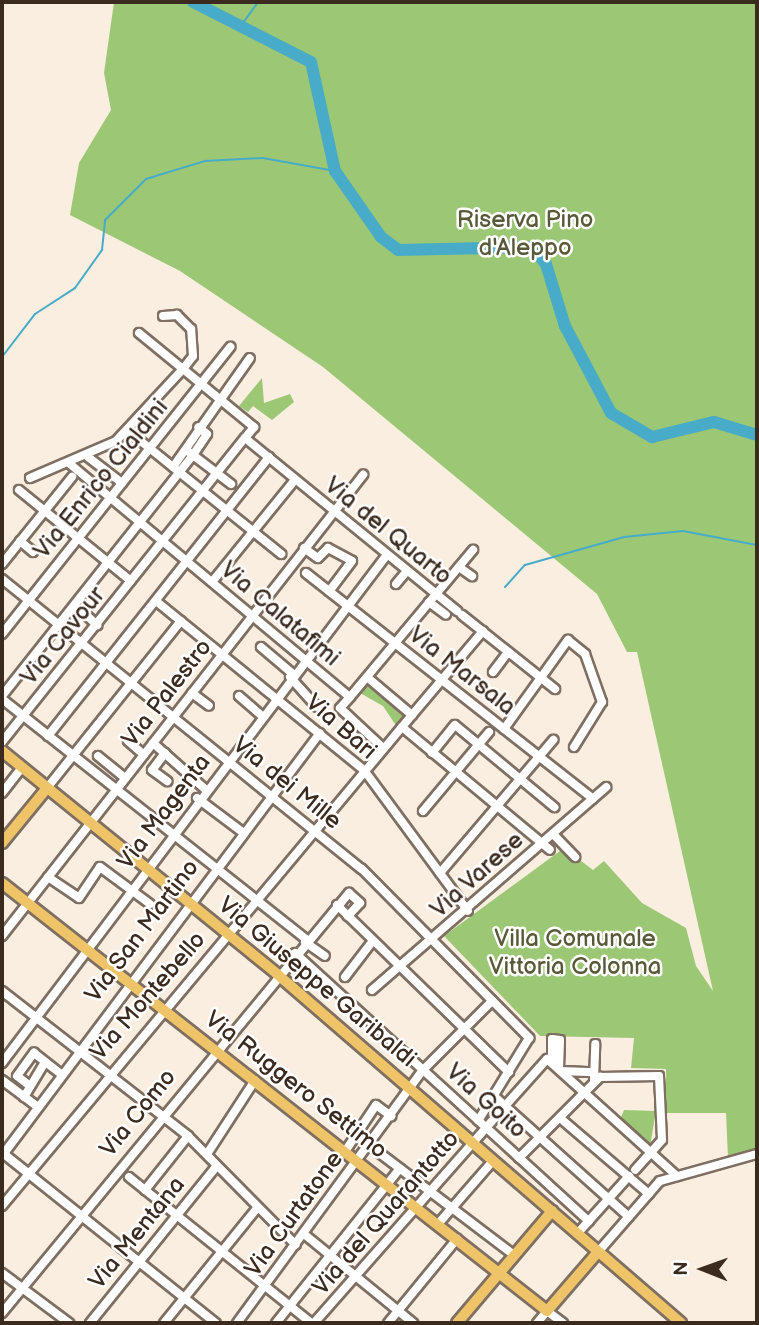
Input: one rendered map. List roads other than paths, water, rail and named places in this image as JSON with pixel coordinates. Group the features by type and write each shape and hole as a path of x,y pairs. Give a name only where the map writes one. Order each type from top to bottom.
{"main road":[{"name":"Via Giuseppe Garibaldi","path":"2,751 277,974 681,1323"},
{"path":"2,843 47,789"},
{"name":"Via Ruggero Settimo","path":"2,883 346,1150 547,1311"},
{"path":"457,1323 552,1211"},
{"path":"547,1311 598,1252"}],"street":[{"path":"30,478 88,457 127,430 183,369 193,356 191,329 177,315 163,317"},
{"path":"70,464 162,540 244,440 251,426 139,333"},
{"name":"Via Enrico Cialdini","path":"2,634 230,347"},
{"path":"250,358 200,425 192,454 176,470 139,523 2,696 325,956"},
{"path":"127,430 281,554"},
{"name":"Via del Quarto","path":"244,440 555,689"},
{"path":"192,454 231,484"},
{"path":"88,457 122,483"},
{"path":"49,734 189,561 267,459"},
{"name":"Via Palestro","path":"2,936 363,475"},
{"path":"3,559 72,477"},
{"path":"212,582 295,480"},
{"path":"19,490 130,581"},
{"name":"Via Calatafimi","path":"162,540 348,696"},
{"name":"Via Cavour","path":"2,743 162,540"},
{"path":"20,541 33,552"},
{"path":"304,548 318,558 328,548 352,561 329,591"},
{"path":"382,750 340,708 473,551"},
{"name":"Via Magenta","path":"2,1063 275,696 386,556"},
{"path":"459,567 472,576"},
{"path":"396,584 407,571"},
{"name":"Via Marsala","path":"306,573 593,799"},
{"name":"Via dei Mille","path":"2,579 56,626 313,829 433,940 528,1038 507,1070"},
{"name":"Via Bari","path":"156,602 364,770 468,911"},
{"path":"429,602 446,615"},
{"path":"82,611 97,625"},
{"path":"47,789 181,621"},
{"path":"368,676 413,714 483,631"},
{"path":"504,729 568,640 585,654 602,702 573,747"},
{"path":"261,647 291,676 317,707"},
{"path":"492,672 508,652"},
{"path":"192,693 209,706"},
{"path":"239,696 261,715"},
{"name":"Via Montebello","path":"2,1206 107,1072 413,714"},
{"path":"432,752 455,725 554,807"},
{"path":"403,728 550,850"},
{"path":"423,811 489,732"},
{"name":"Via San Martino","path":"3,1155 188,901 320,733"},
{"path":"440,873 553,740"},
{"path":"128,741 144,755"},
{"path":"153,743 205,789"},
{"path":"165,753 152,770 167,782"},
{"path":"98,757 125,778"},
{"path":"2,793 21,769"},
{"name":"Via Varese","path":"372,990 468,911 606,788"},
{"path":"197,799 241,831"},
{"path":"553,834 575,858"},
{"path":"48,877 79,898 100,867 150,904"},
{"path":"351,920 360,903 349,893 337,905 351,920 372,942 507,1070 478,1121"},
{"name":"Via Como","path":"2,1313 161,1115 337,905"},
{"path":"345,977 372,942"},
{"name":"Via Goito","path":"295,953 589,1221"},
{"path":"2,991 188,1136 207,1154 215,1168 296,1245"},
{"name":"Via Curtatone","path":"237,1323 423,1070 492,1001"},
{"path":"519,1158 585,1093 594,1076 594,1044"},
{"path":"30,1086 17,1076 34,1053 61,1074"},
{"name":"Via del Quarantotto","path":"313,1323 418,1208 544,1060 557,1067"},
{"path":"24,1097 45,1062"},
{"path":"557,1067 594,1076"},
{"path":"557,1067 679,1175"},
{"path":"572,1081 606,1075 661,1077 661,1161"},
{"path":"2,1080 37,1107"},
{"path":"207,1154 255,1080"},
{"path":"494,1096 629,1217"},
{"path":"346,1150 376,1105 391,1116"},
{"path":"561,1119 628,1175 646,1197"},
{"path":"145,1190 188,1136"},
{"path":"577,1234 662,1140"},
{"path":"369,1145 514,1255"},
{"path":"598,1252 646,1197 679,1175 757,1154"},
{"path":"3,1155 216,1323"},
{"path":"438,1224 493,1161"},
{"name":"Via Mentana","path":"90,1323 215,1168"},
{"path":"276,1323 400,1168"},
{"path":"129,1177 313,1323"},
{"path":"164,1323 257,1208"},
{"path":"304,1234 413,1323"},
{"path":"388,1323 457,1239"},
{"path":"2,1273 69,1323"},
{"path":"537,1323 547,1311"},
{"name":"Via Ruggero Settimo","path":"547,1311 563,1323"}],"waterway":[{"path":"193,2 311,62 335,171 381,237 398,250 532,247 546,264 565,326 611,413 652,437 714,422 757,435"},
{"path":"240,27 258,2"},
{"path":"2,357 35,314 75,288 102,250 105,220 146,179 205,161 263,158 335,171"},
{"path":"505,587 525,565 624,537 683,531 757,545"}],"park label":[{"name":"Riserva Pino d'Aleppo","path":"525,234"},
{"name":"Villa Comunale Vittoria Colonna","path":"575,953"}]}
